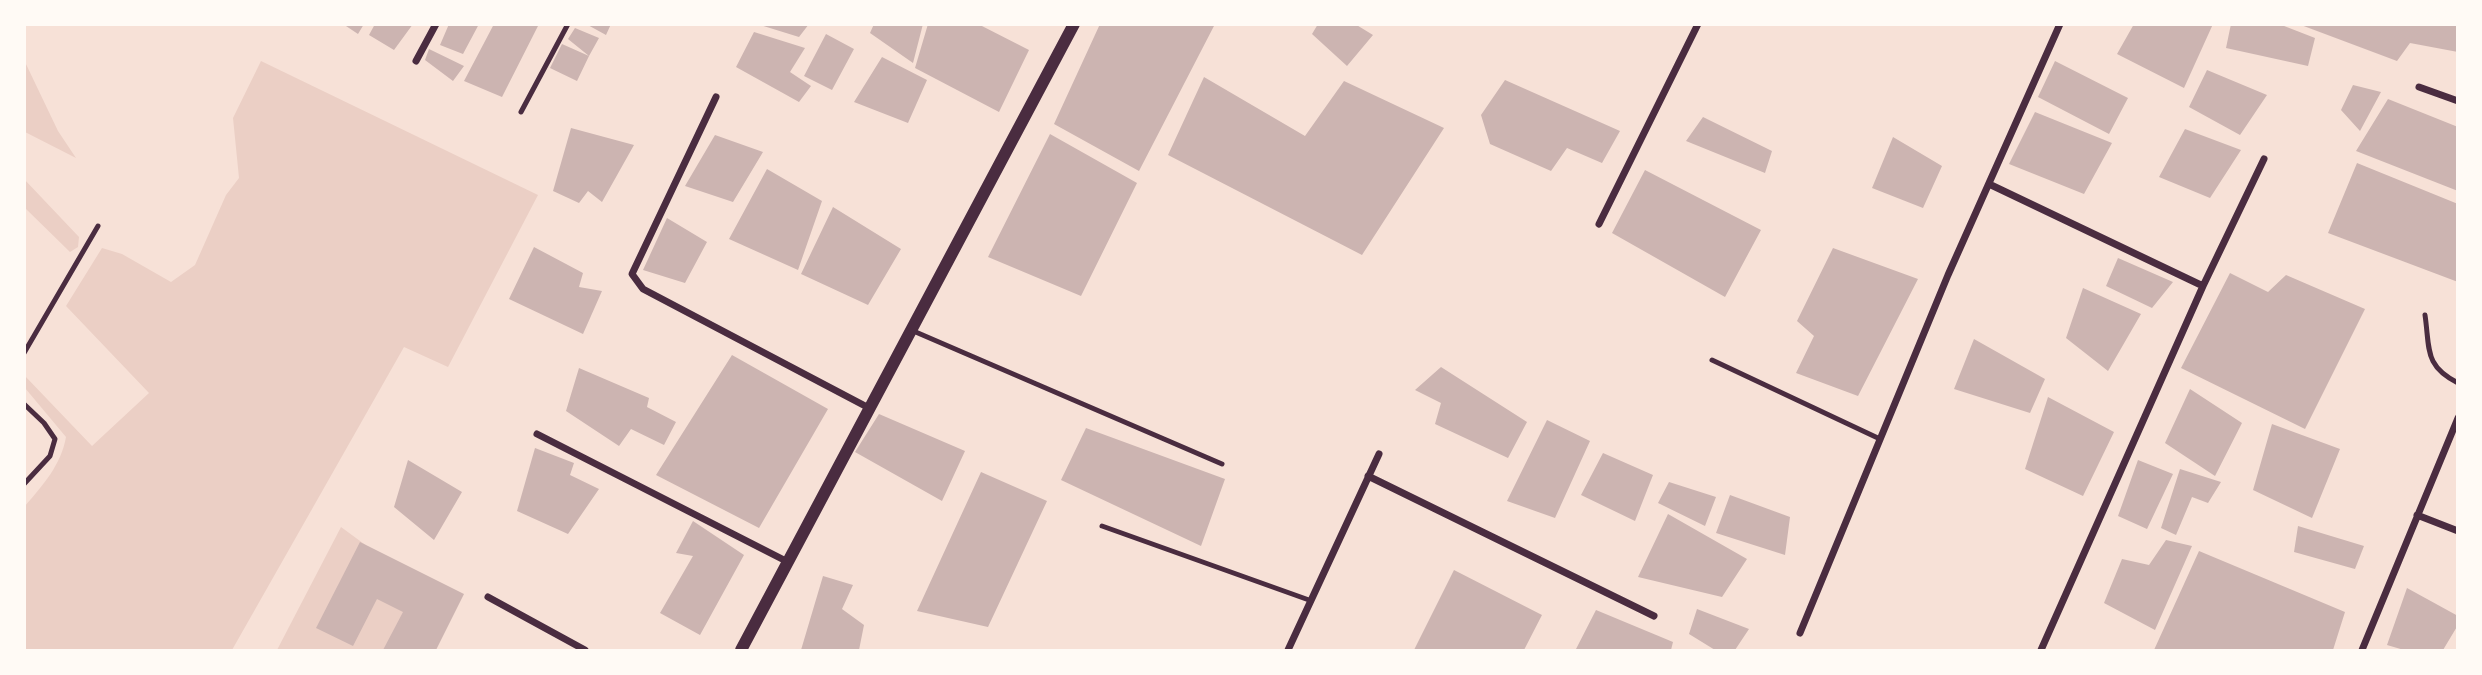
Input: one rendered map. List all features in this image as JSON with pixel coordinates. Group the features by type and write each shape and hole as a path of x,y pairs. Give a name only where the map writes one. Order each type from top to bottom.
{"street":[{"path":"416,61 436,24"},
{"path":"741,650 1074,24"},
{"path":"1599,224 1698,24"},
{"path":"1800,633 1948,275 2060,24"},
{"path":"2419,87 2458,101"},
{"path":"716,97 632,275 643,289 869,408"},
{"path":"2041,650 2203,286 2264,159"},
{"path":"1989,184 2203,286"},
{"path":"2362,650 2458,418"},
{"path":"537,434 788,562"},
{"path":"1288,650 1378,454"},
{"path":"1368,476 1654,616"},
{"path":"2417,515 2458,531"},
{"path":"488,597 585,650"}],"lane":[{"path":"521,112 568,24"},
{"path":"24,353 98,226"},
{"path":"2425,315 2434,366 2443,376 2458,383"},
{"path":"911,330 1222,464"},
{"path":"1712,360 1880,439"},
{"path":"24,404 44,423 55,439 50,456 24,484"},
{"path":"1102,526 1310,600"}],"shaded area":[{"path":"261,61 538,195 448,367 404,347 232,650 25,650 25,506 56,466 66,437 25,388 25,376 92,446 149,393 66,306 102,248 122,254 171,282 195,265 226,195 239,178 233,118"},
{"path":"25,62 58,131 76,158 25,132"},
{"path":"24,179 79,237 78,247 70,252 25,208"},
{"path":"341,527 435,596 405,650 277,650"}],"building":[{"path":"343,24 364,24 358,34"},
{"path":"375,24 413,24 394,50 369,35"},
{"path":"449,24 479,24 463,54 440,45"},
{"path":"494,24 539,24 502,97 464,81"},
{"path":"586,24 611,24 606,35"},
{"path":"757,24 809,24 799,37"},
{"path":"874,24 923,24 913,63 870,33"},
{"path":"928,24 978,24 1029,50 999,112 915,68"},
{"path":"1100,24 1215,24 1139,171 1054,124"},
{"path":"1318,24 1355,24 1373,35 1347,66 1312,34"},
{"path":"2134,24 2213,24 2184,88 2117,54"},
{"path":"2231,24 2279,24 2315,38 2308,66 2226,48"},
{"path":"2458,24 2458,52 2410,43 2397,61 2301,25"},
{"path":"575,28 599,38 589,56 568,39"},
{"path":"754,32 805,48 790,72 811,86 799,102 736,67"},
{"path":"826,34 854,49 832,90 804,76"},
{"path":"562,44 589,56 577,81 550,68"},
{"path":"429,49 464,66 453,81 425,60"},
{"path":"882,57 927,80 908,123 854,102"},
{"path":"2055,61 2128,98 2109,134 2038,97"},
{"path":"2207,70 2267,95 2240,135 2189,107"},
{"path":"1204,77 1305,136 1344,81 1444,128 1362,255 1168,155"},
{"path":"1505,80 1620,131 1602,163 1567,148 1551,171 1490,144 1481,115"},
{"path":"2353,85 2381,92 2360,131 2341,110"},
{"path":"2388,99 2458,127 2458,191 2356,151"},
{"path":"2035,112 2112,143 2084,194 2009,164"},
{"path":"1703,117 1772,151 1765,173 1686,141"},
{"path":"571,128 634,145 602,202 588,191 579,203 553,191"},
{"path":"2185,129 2241,150 2210,198 2159,177"},
{"path":"1050,134 1137,183 1081,296 988,257"},
{"path":"715,135 763,152 733,202 685,186"},
{"path":"1893,137 1942,166 1923,208 1872,188"},
{"path":"2357,163 2458,204 2458,282 2328,233"},
{"path":"767,169 822,201 798,270 729,239"},
{"path":"1645,170 1761,230 1725,297 1612,233"},
{"path":"833,207 901,249 868,305 801,274"},
{"path":"667,218 707,242 685,283 643,270"},
{"path":"534,247 583,273 579,287 602,291 583,334 509,299"},
{"path":"1833,248 1918,279 1858,396 1796,373 1814,336 1797,321"},
{"path":"2118,258 2173,282 2152,308 2106,286"},
{"path":"2230,273 2268,292 2286,275 2365,309 2305,429 2181,368"},
{"path":"2083,288 2141,314 2108,371 2066,338"},
{"path":"1974,339 2045,379 2030,413 1954,389"},
{"path":"732,355 828,409 759,528 656,475"},
{"path":"1441,367 1527,422 1508,458 1435,424 1441,403 1415,390"},
{"path":"579,368 649,398 647,407 676,422 664,445 631,429 619,446 566,411"},
{"path":"2190,389 2242,423 2215,476 2165,443"},
{"path":"2048,397 2114,432 2083,496 2025,469"},
{"path":"879,414 965,451 942,501 855,452"},
{"path":"1547,420 1590,441 1555,518 1507,501"},
{"path":"2272,424 2340,449 2312,518 2253,490"},
{"path":"1086,428 1225,479 1201,546 1061,480"},
{"path":"535,448 574,463 570,475 599,489 568,534 517,511"},
{"path":"1603,453 1653,475 1635,521 1581,495"},
{"path":"408,460 462,492 434,540 394,507"},
{"path":"2138,460 2173,474 2147,529 2118,516"},
{"path":"2180,469 2221,482 2208,503 2192,497 2176,535 2161,528"},
{"path":"981,472 1047,501 988,627 917,611"},
{"path":"1669,482 1716,497 1705,526 1658,503"},
{"path":"1730,495 1790,517 1785,555 1716,533"},
{"path":"1668,514 1747,559 1722,597 1638,577"},
{"path":"693,521 744,555 700,635 660,613 693,556 676,553"},
{"path":"2298,526 2364,546 2355,569 2294,552"},
{"path":"2166,540 2192,546 2155,630 2104,603 2122,559 2149,565"},
{"path":"360,542 464,594 436,650 383,650 403,612 377,599 353,646 316,628"},
{"path":"2199,551 2345,612 2333,650 2154,650"},
{"path":"1454,570 1542,615 1524,650 1414,650"},
{"path":"823,576 853,585 842,609 864,625 859,650 801,650"},
{"path":"2407,588 2458,616 2458,625 2443,650 2404,650 2387,645"},
{"path":"1697,609 1749,629 1735,650 1715,650 1689,634"},
{"path":"1596,610 1673,642 1671,650 1576,649"}]}
